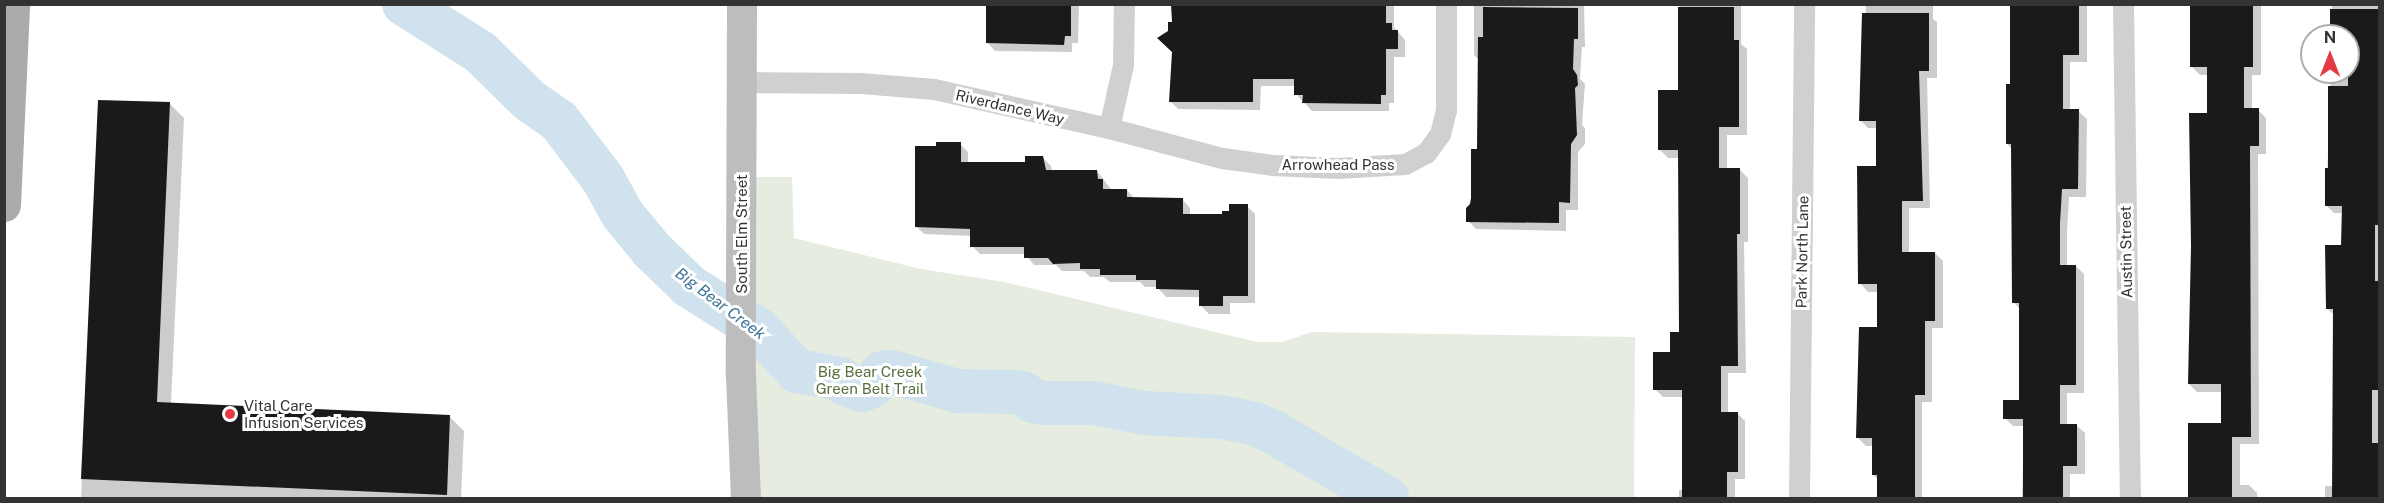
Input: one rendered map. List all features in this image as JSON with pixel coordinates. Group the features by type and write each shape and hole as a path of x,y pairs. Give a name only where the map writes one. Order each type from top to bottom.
{"main road":[{"path":"4,205 14,4"}],"street":[{"name":"South Elm Street","path":"742,4 741,375 746,498"},
{"path":"1109,128 1123,65 1124,4"},
{"name":"Arrowhead Pass","path":"1273,165 1375,167 1405,164 1426,153 1440,134 1446,110 1446,4"},
{"name":"Park North Lane","path":"1799,498 1804,4"},
{"name":"Austin Street","path":"2123,4 2130,498"},
{"name":"Riverdance Way","path":"742,82 861,83 926,88 1109,128 1222,158 1273,165"}],"green space":[{"name":"Big Bear Creek Green Belt Trail","path":"750,177 792,177 794,238 921,269 1004,282 1257,342 1282,342 1312,332 1635,337 1634,498 759,498"}],"building":[{"path":"986,4 1071,4 1071,36 1065,36 1064,45 986,43"},
{"path":"1171,4 1386,4 1386,23 1392,23 1392,30 1398,30 1398,49 1386,49 1386,95 1381,95 1381,104 1302,103 1303,95 1294,95 1294,79 1253,79 1253,102 1169,102 1172,52 1157,38 1168,31 1168,22 1172,22"},
{"path":"2190,5 2253,5 2253,67 2244,67 2244,108 2259,108 2259,146 2250,146 2251,437 2232,437 2232,498 2188,498 2188,423 2221,423 2221,384 2188,384 2191,246 2189,113 2207,113 2207,67 2190,67"},
{"path":"2010,6 2079,6 2079,55 2063,55 2063,109 2079,109 2078,189 2062,189 2060,223 2060,265 2076,265 2076,385 2060,385 2060,424 2077,424 2077,466 2063,466 2063,498 2023,498 2023,419 2003,419 2003,400 2019,400 2019,303 2012,303 2011,144 2006,144 2006,84 2010,84"},
{"path":"1483,7 1578,8 1578,39 1574,39 1573,69 1577,75 1578,85 1575,88 1577,135 1571,144 1570,203 1559,202 1559,223 1466,222 1466,208 1471,198 1471,149 1477,149 1478,37 1483,37"},
{"path":"1678,7 1734,7 1734,40 1739,40 1739,127 1719,127 1719,168 1740,168 1740,234 1737,234 1738,366 1721,366 1721,412 1738,412 1738,472 1727,472 1727,498 1682,498 1682,390 1653,390 1653,352 1670,352 1670,332 1679,332 1678,150 1658,150 1658,90 1678,90"},
{"path":"2330,9 2379,9 2379,225 2375,225 2375,281 2379,281 2379,390 2372,390 2372,443 2379,443 2379,498 2332,498 2333,309 2326,309 2325,245 2341,245 2342,206 2325,206 2325,168 2328,168 2328,86 2360,84 2360,24 2330,24"},
{"path":"1862,13 1929,13 1929,71 1919,71 1923,201 1902,201 1902,252 1935,252 1935,321 1925,321 1925,395 1915,395 1915,498 1877,498 1877,475 1872,475 1872,438 1856,438 1859,327 1877,327 1877,284 1858,284 1857,166 1876,166 1876,121 1859,121"},
{"path":"98,100 170,102 157,402 450,415 447,495 81,479"},
{"path":"936,142 961,142 961,162 1025,162 1025,156 1043,156 1046,170 1097,170 1098,179 1103,179 1103,189 1127,189 1127,197 1183,198 1183,214 1222,214 1222,211 1229,211 1229,204 1248,204 1248,296 1223,296 1223,306 1199,306 1199,290 1156,289 1156,280 1136,280 1136,275 1100,275 1100,269 1080,269 1080,263 1053,264 1048,258 1024,258 1024,247 970,247 970,229 915,227 915,146 936,146"}],"waterway":[{"name":"Big Bear Creek","path":"404,4 480,52 529,100 559,121 603,179 623,215 652,250 689,286 759,330 797,371 841,379 846,384 862,390 872,386 882,373 891,372 958,391 1014,392 1023,393 1033,401 1046,403 1094,403 1144,413 1222,417 1255,424 1273,432 1387,498"}],"place":[{"name":"Vital Care Infusion Services","path":"230,414"}]}
